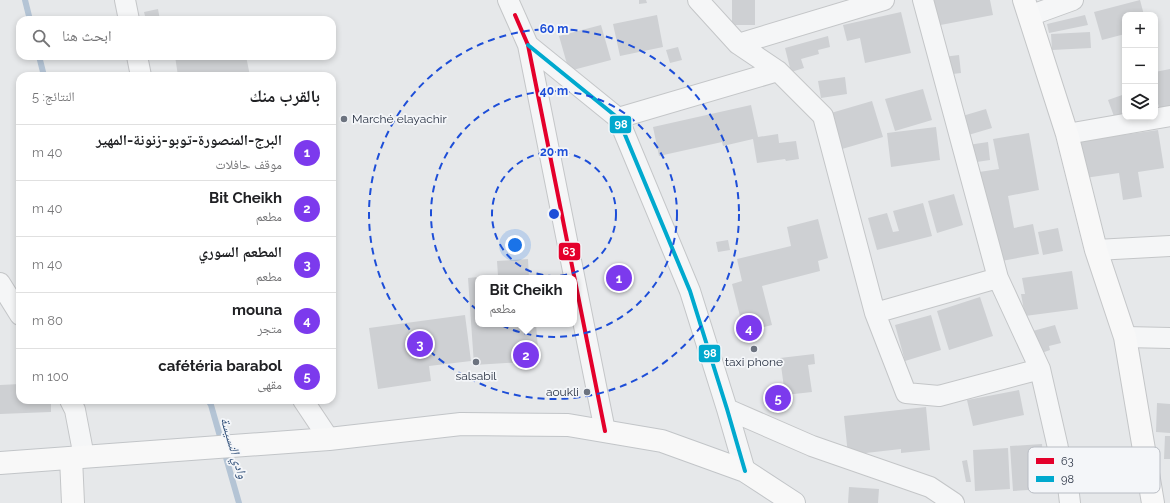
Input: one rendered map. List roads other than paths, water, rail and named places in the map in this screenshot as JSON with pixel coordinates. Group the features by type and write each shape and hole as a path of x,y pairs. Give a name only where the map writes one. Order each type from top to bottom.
{"main road":[{"path":"1026,8 1067,134 1096,250 1125,337 1144,447"},
{"path":"0,463 329,439 461,424 568,425 662,441 745,471 794,503"},
{"path":"73,503 77,458"},
{"path":"1151,493 1153,503"}],"street":[{"path":"125,0 128,16"},
{"path":"508,0 528,45 574,275"},
{"path":"698,0 738,44 778,71 823,116 875,313 906,393 939,396 1040,369"},
{"path":"738,44 884,0"},
{"path":"923,0 998,278 1040,369 1058,447"},
{"path":"1026,8 1073,0"},
{"path":"528,45 618,118 690,291 745,471"},
{"path":"138,60 140,72"},
{"path":"618,118 778,71"},
{"path":"1067,134 1170,116"},
{"path":"1096,250 1170,246"},
{"path":"875,313 998,278"},
{"path":"0,283 16,309"},
{"path":"577,291 605,431"},
{"path":"1125,337 1170,338"},
{"path":"72,404 76,410 77,458"},
{"path":"306,404 329,439"},
{"path":"727,409 812,446 930,487 954,503"},
{"path":"1069,493 1070,503"}],"waterway":[{"name":"وادي النسيسة","path":"25,0 29,16"},
{"name":"وادي النسيسة","path":"40,60 43,72"},
{"name":"وادي النسيسة","path":"210,404 239,503"}],"place":[{"name":"Marché elayachir","path":"344,119"},
{"name":"البرج-المنصورة-توبو-زنونة-المهير","path":"619,278"},
{"name":"mouna","path":"749,328"},
{"name":"المطعم السوري","path":"420,344"},
{"name":"taxi phone","path":"754,349"},
{"name":"Bit Cheikh","path":"526,355"},
{"name":"salsabil","path":"476,362"},
{"name":"aoukli","path":"587,392"},
{"name":"cafétéria barabol","path":"778,398"}]}
